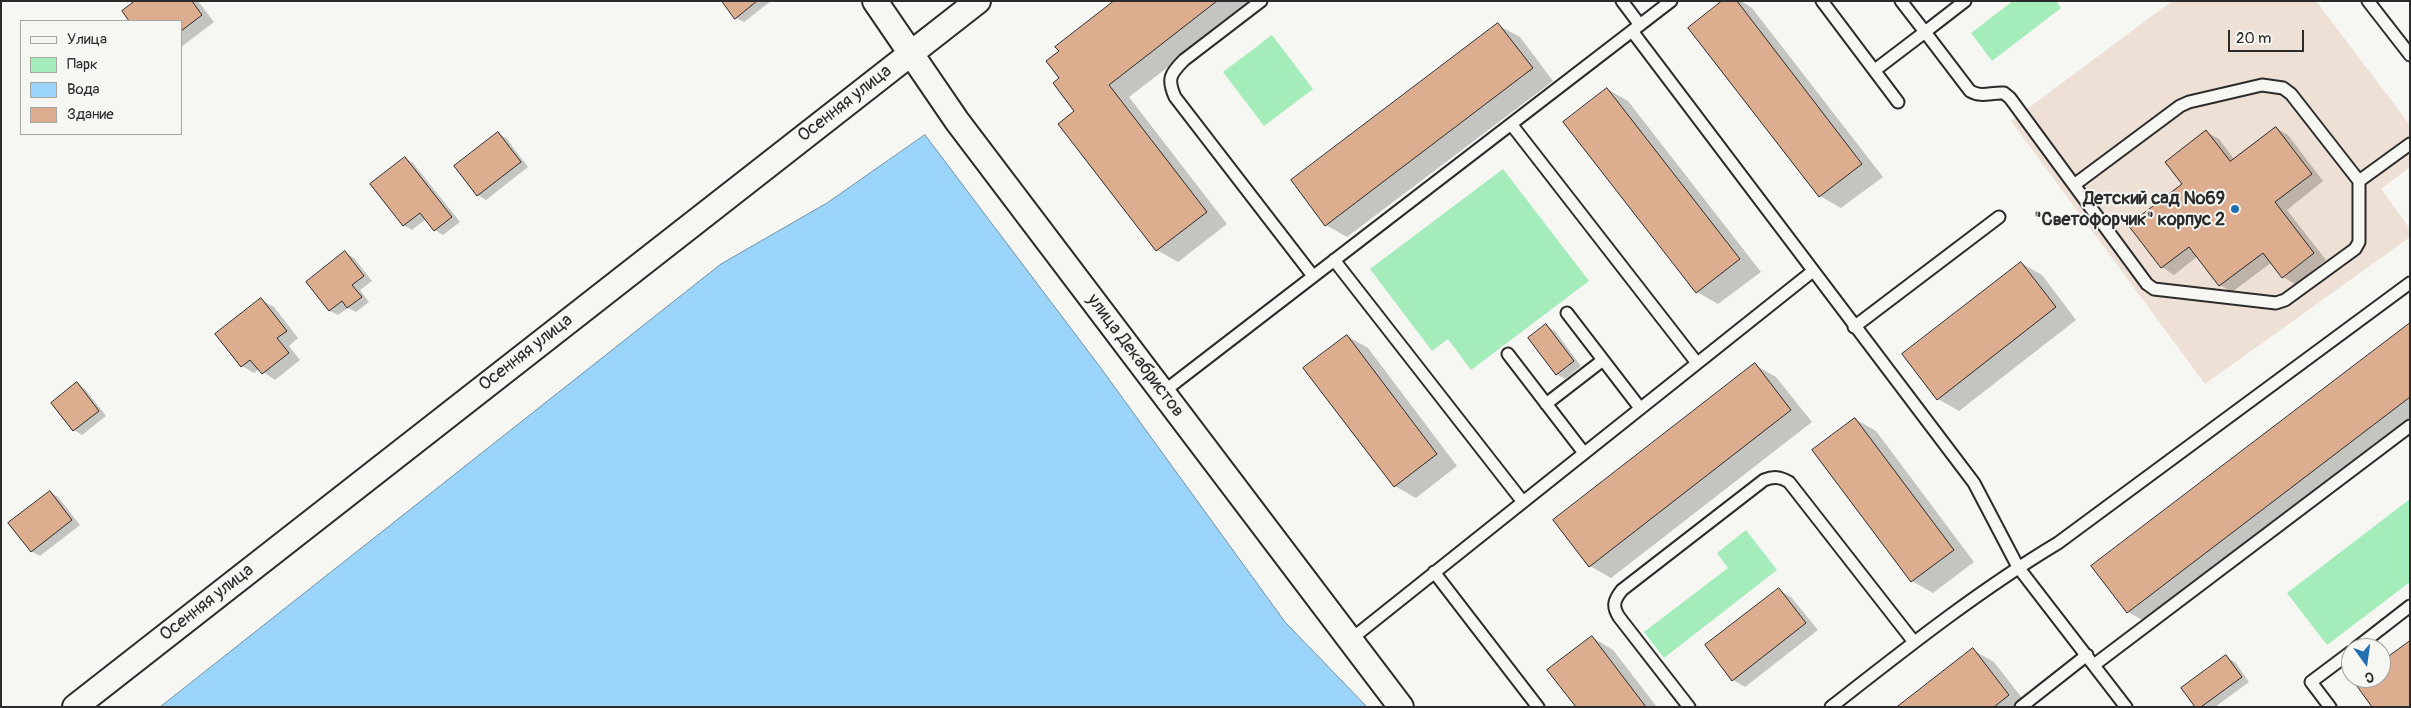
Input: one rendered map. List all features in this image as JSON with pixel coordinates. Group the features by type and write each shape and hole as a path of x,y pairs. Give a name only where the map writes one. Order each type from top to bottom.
{"street":[{"name":"улица Декабристов","path":"875,1 957,121 1401,707"},
{"name":"Осенняя улица","path":"75,707 910,52 978,1"}],"lane":[{"path":"1262,1 1184,60 1173,72 1169,84 1175,98 1313,276"},
{"path":"1622,1 1636,28 1813,271 1974,484 2018,567 2126,707"},
{"path":"1163,392 1671,1"},
{"path":"1822,1 1898,102"},
{"path":"1901,1 1970,91 1984,96 2004,93 2010,98 2074,185 2147,284 2154,289 2276,303 2286,300 2355,249 2359,242 2359,181 2291,94 2278,87 2262,85 2180,106 2074,185"},
{"path":"1875,70 1964,1"},
{"path":"2368,1 2410,55"},
{"path":"1511,124 1697,363"},
{"path":"2359,181 2410,144"},
{"path":"1854,327 1999,217"},
{"path":"1334,260 1524,502"},
{"path":"1350,640 1813,271"},
{"path":"1832,707 1914,642 2018,567 2058,543 2410,283"},
{"path":"1567,312 1640,408"},
{"path":"1508,354 1584,453"},
{"path":"1546,404 1603,360"},
{"path":"2094,665 2410,426"},
{"path":"1689,707 1619,617 1614,609 1615,598 1622,590 1756,486 1772,477 1781,478 1789,482 1914,642"},
{"path":"1434,572 1538,707"},
{"path":"2369,638 2410,606"},
{"path":"2021,707 2087,655"},
{"path":"2330,707 2311,682 2341,660"}],"shaded area":[{"name":"Детский сад №69 \"Светофорчик\" корпус 2","path":"2172,1 2316,1 2410,125 2410,167 2381,189 2410,229 2410,237 2205,384 2011,121"}],"green space":[{"path":"2013,1 2056,1 2061,8 1992,61 1971,33"},
{"path":"1272,35 1313,89 1264,126 1223,72"},
{"path":"1503,169 1589,281 1471,370 1448,339 1432,351 1370,269"},
{"path":"2410,499 2410,582 2327,645 2287,593"},
{"path":"1746,530 1777,570 1664,658 1644,632 1728,568 1717,553"}],"water":[{"path":"925,135 1100,367 1285,622 1367,707 160,707 721,264 827,203"}],"building":[{"path":"135,1 192,1 202,15 182,30 182,20 128,20 122,11"},
{"path":"722,1 757,1 735,19"},
{"path":"1114,1 1217,1 1109,85 1207,212 1156,251 1058,124 1074,111 1053,83 1059,78 1046,61 1059,51 1055,47"},
{"path":"1722,1 1737,1 1862,164 1819,197 1688,28"},
{"path":"1498,23 1533,68 1325,226 1291,180"},
{"path":"1607,88 1740,259 1696,293 1563,122"},
{"path":"2276,127 2312,174 2275,202 2314,253 2282,278 2263,253 2219,286 2189,247 2161,268 2128,225 2182,184 2165,162 2206,130 2230,161"},
{"path":"498,132 521,162 477,196 454,166"},
{"path":"405,157 452,217 434,231 420,213 403,226 370,184"},
{"path":"345,251 364,276 352,285 362,297 347,308 342,301 329,311 306,282"},
{"path":"2021,262 2056,307 1937,400 1902,354"},
{"path":"261,298 287,331 277,338 289,353 262,374 250,360 241,367 215,334"},
{"path":"2410,323 2410,397 2127,613 2091,566"},
{"path":"1546,324 1574,361 1556,375 1528,338"},
{"path":"1347,335 1437,454 1394,487 1303,368"},
{"path":"1755,363 1791,410 1589,567 1553,520"},
{"path":"77,382 99,411 73,431 51,403"},
{"path":"1855,418 1954,550 1911,582 1812,450"},
{"path":"50,491 72,520 31,552 8,523"},
{"path":"1779,588 1806,623 1732,681 1705,645"},
{"path":"1592,636 1646,707 1576,707 1547,670"},
{"path":"2410,641 2410,707 2372,707 2358,688 2391,688 2391,655"},
{"path":"1973,648 2009,695 1994,707 1897,707"},
{"path":"2226,655 2242,677 2201,707 2195,707 2181,688"}],"place":[{"name":"Детский сад №69 \"Светофорчик\" корпус 2","path":"2235,209"}]}
